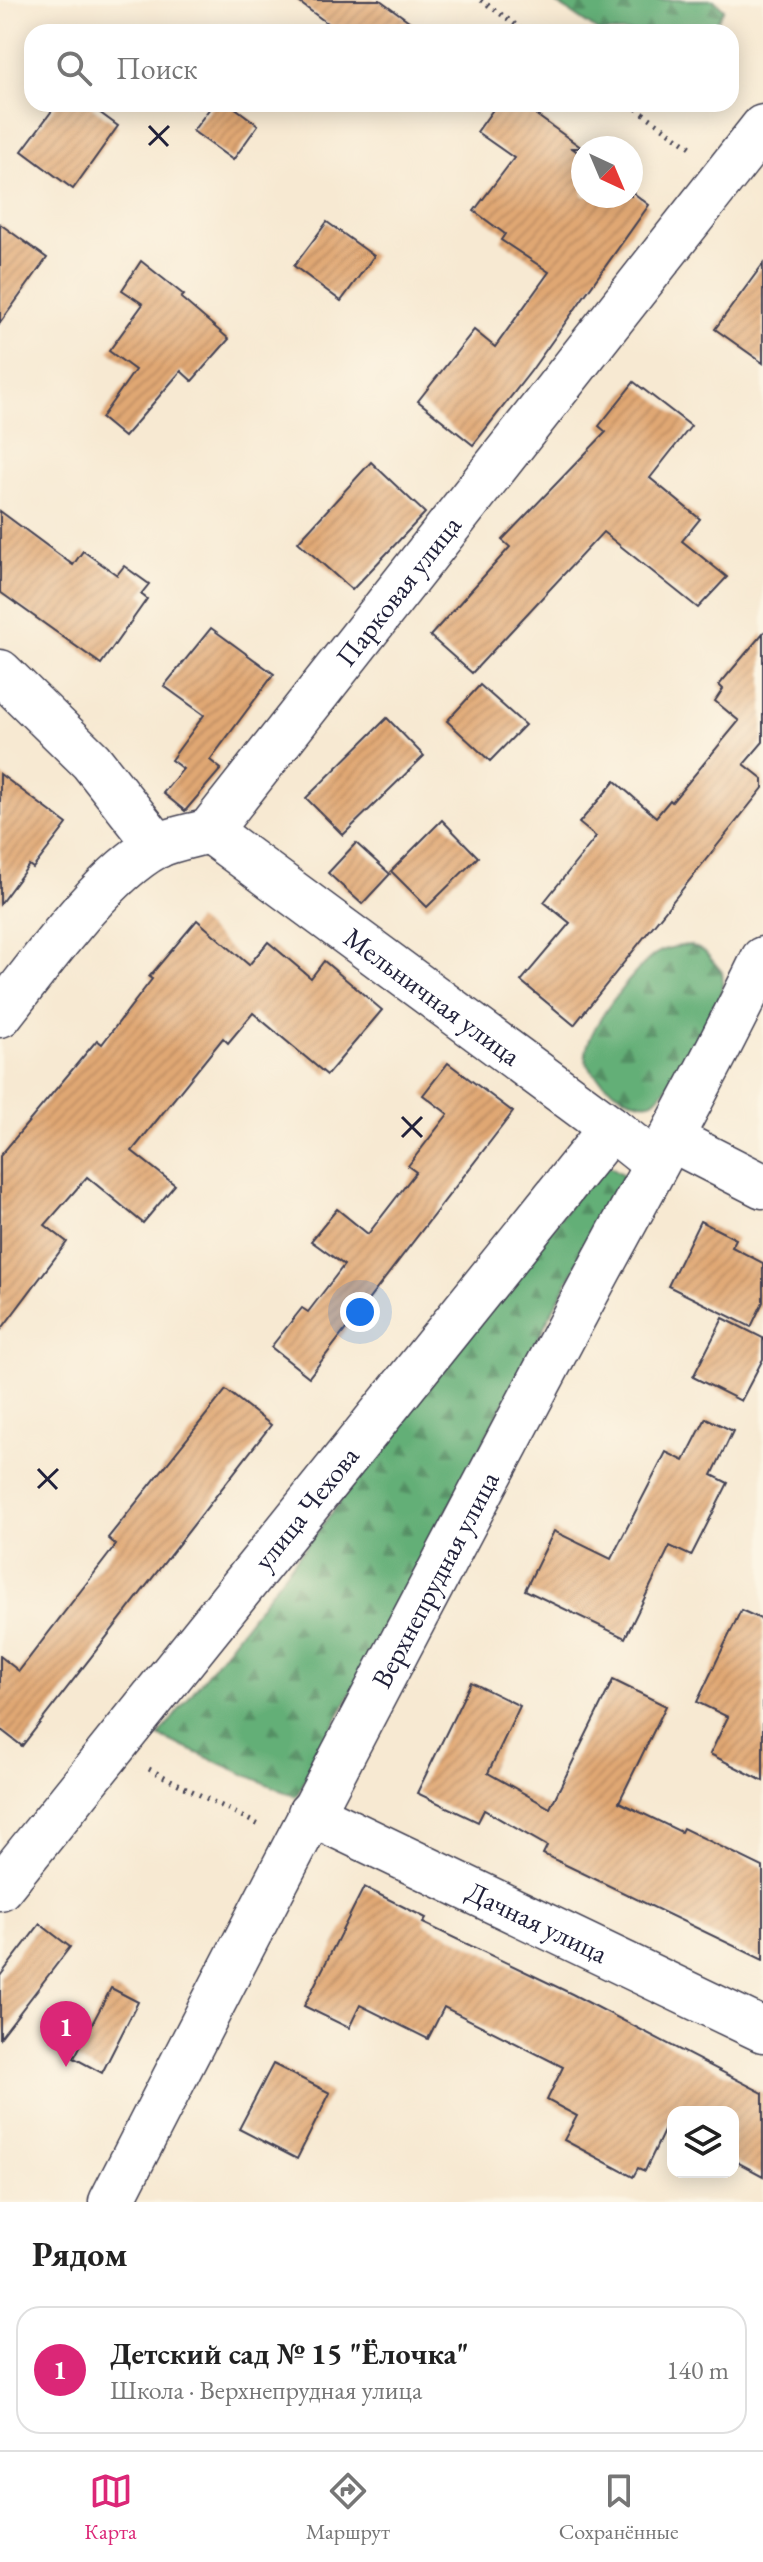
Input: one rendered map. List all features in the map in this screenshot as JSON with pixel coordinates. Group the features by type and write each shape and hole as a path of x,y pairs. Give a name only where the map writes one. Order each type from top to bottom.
{"street":[{"name":"Парковая улица","path":"209,831 763,127"},
{"path":"0,672 91,761 158,846"},
{"path":"0,1015 80,914 138,859 158,846 209,831"},
{"name":"Мельничная улица","path":"209,831 611,1128 664,1152 763,1186"},
{"name":"Верхнепрудная улица","path":"111,2202 302,1828 664,1152 763,959"},
{"name":"улица Чехова","path":"0,1888 611,1128"},
{"name":"Дачная улица","path":"302,1828 763,2030"}],"path":[{"path":"481,0 515,24"},
{"path":"641,112 726,171"},
{"path":"112,1750 302,1828"}],"green space":[{"path":"552,0 714,0 724,9 716,24 587,24"},
{"path":"690,945 705,952 722,972 723,983 717,1005 673,1079 660,1095 648,1102 627,1097 605,1084 589,1068 587,1049 592,1035 622,988 645,963 662,951"},
{"path":"603,1162 624,1175 296,1797 159,1736"}],"building":[{"path":"296,0 380,0 413,24 328,24"},
{"path":"51,112 99,112 118,126 73,189 22,151"},
{"path":"207,112 241,112 258,125 233,160 193,131"},
{"path":"491,112 532,112 571,140 571,208 643,208 643,200 649,205 531,371 473,445 418,401 474,330 495,347 549,272 501,240 505,234 474,211 514,158 477,132"},
{"path":"327,222 374,256 341,301 294,266"},
{"path":"0,224 47,258 0,323"},
{"path":"141,261 184,295 181,298 229,339 192,381 181,371 124,437 101,418 135,370 109,351 143,304 122,290"},
{"path":"763,264 763,363 715,329"},
{"path":"634,382 691,426 650,478 700,519 682,541 727,577 698,608 603,532 472,673 430,636 510,547 502,540 606,432 599,426"},
{"path":"371,462 425,513 352,590 298,542"},
{"path":"0,511 73,565 83,551 117,575 124,566 149,584 141,594 147,599 101,664 0,592"},
{"path":"211,628 274,674 210,760 221,769 185,811 163,793 183,769 171,760 204,715 164,686"},
{"path":"763,633 763,742 744,764 763,779 763,788 574,1025 521,981 570,923 544,902 596,837 579,823 615,781 656,817 670,800 672,802 739,721 715,701 723,689 719,685"},
{"path":"480,685 525,725 490,761 447,721"},
{"path":"387,718 424,756 343,835 306,798"},
{"path":"0,774 67,824 33,868 29,865 0,904"},
{"path":"442,820 478,857 427,907 391,871"},
{"path":"356,843 390,874 362,904 328,873"},
{"path":"197,920 249,965 268,942 311,978 324,961 382,1010 327,1075 253,1013 228,1043 223,1038 132,1151 175,1185 143,1223 87,1177 45,1225 67,1242 0,1331 0,1156 97,1040 102,1044 152,979 149,977"},
{"path":"448,1063 513,1112 309,1377 271,1347 302,1308 308,1312 344,1265 311,1241 337,1209 368,1234 416,1172 408,1166 448,1114 423,1095"},
{"path":"700,1221 736,1239 732,1247 763,1263 763,1302 751,1327 668,1286"},
{"path":"723,1318 763,1338 763,1359 741,1401 693,1377"},
{"path":"226,1390 271,1425 22,1746 0,1729 0,1656 19,1671 116,1545 108,1538"},
{"path":"706,1418 733,1431 712,1475 728,1483 691,1556 670,1546 625,1638 525,1590 554,1531 611,1559 666,1452 684,1461"},
{"path":"741,1610 763,1620 763,1781 710,1754 728,1717 697,1702"},
{"path":"613,1680 666,1706 619,1802 681,1832 683,1828 763,1867 763,1960 543,1854 547,1846 484,1810 478,1822 417,1793 471,1682 520,1706 488,1773 550,1808"},
{"path":"364,1887 426,1918 423,1923 572,1994 763,2093 763,2176 739,2163 739,2106 667,2106 667,2125 645,2171 638,2168 633,2177 564,2140 577,2116 547,2100 563,2067 444,2007 428,2039 360,2005 349,2028 304,2006"},
{"path":"40,1924 70,1947 0,2038 0,1976"},
{"path":"111,1988 138,2002 102,2073 74,2058"},
{"path":"273,2064 330,2093 297,2159 239,2129"}],"place":[{"name":"Детский сад № 15 \"Ёлочка\"","path":"66,2067"}]}
